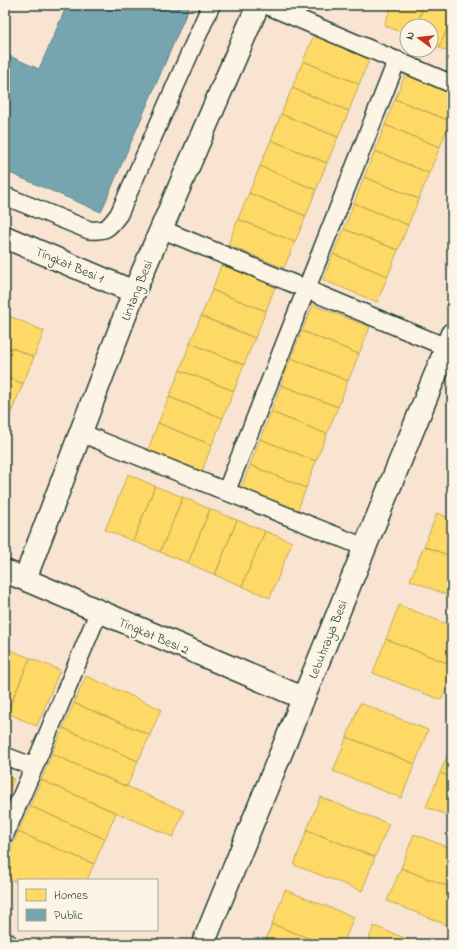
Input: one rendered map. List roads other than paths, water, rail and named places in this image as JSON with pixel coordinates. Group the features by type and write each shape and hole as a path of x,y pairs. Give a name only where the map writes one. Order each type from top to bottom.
{"street":[{"name":"Lintang Besi","path":"25,579 134,292 258,5"},
{"name":"Tingkat Besi 1","path":"5,237 134,292"},
{"name":"Lebuhraya Besi","path":"203,944 364,547 450,342"},
{"name":"Tingkat Besi 2","path":"5,571 303,698"}],"lane":[{"path":"5,196 88,230 102,231 111,225 119,214 211,5"},
{"path":"266,5 452,84"},
{"path":"226,492 397,60"},
{"path":"161,229 306,289 450,342"},
{"path":"81,433 364,547"},
{"path":"5,834 99,611"},
{"path":"5,756 34,768"}]}
